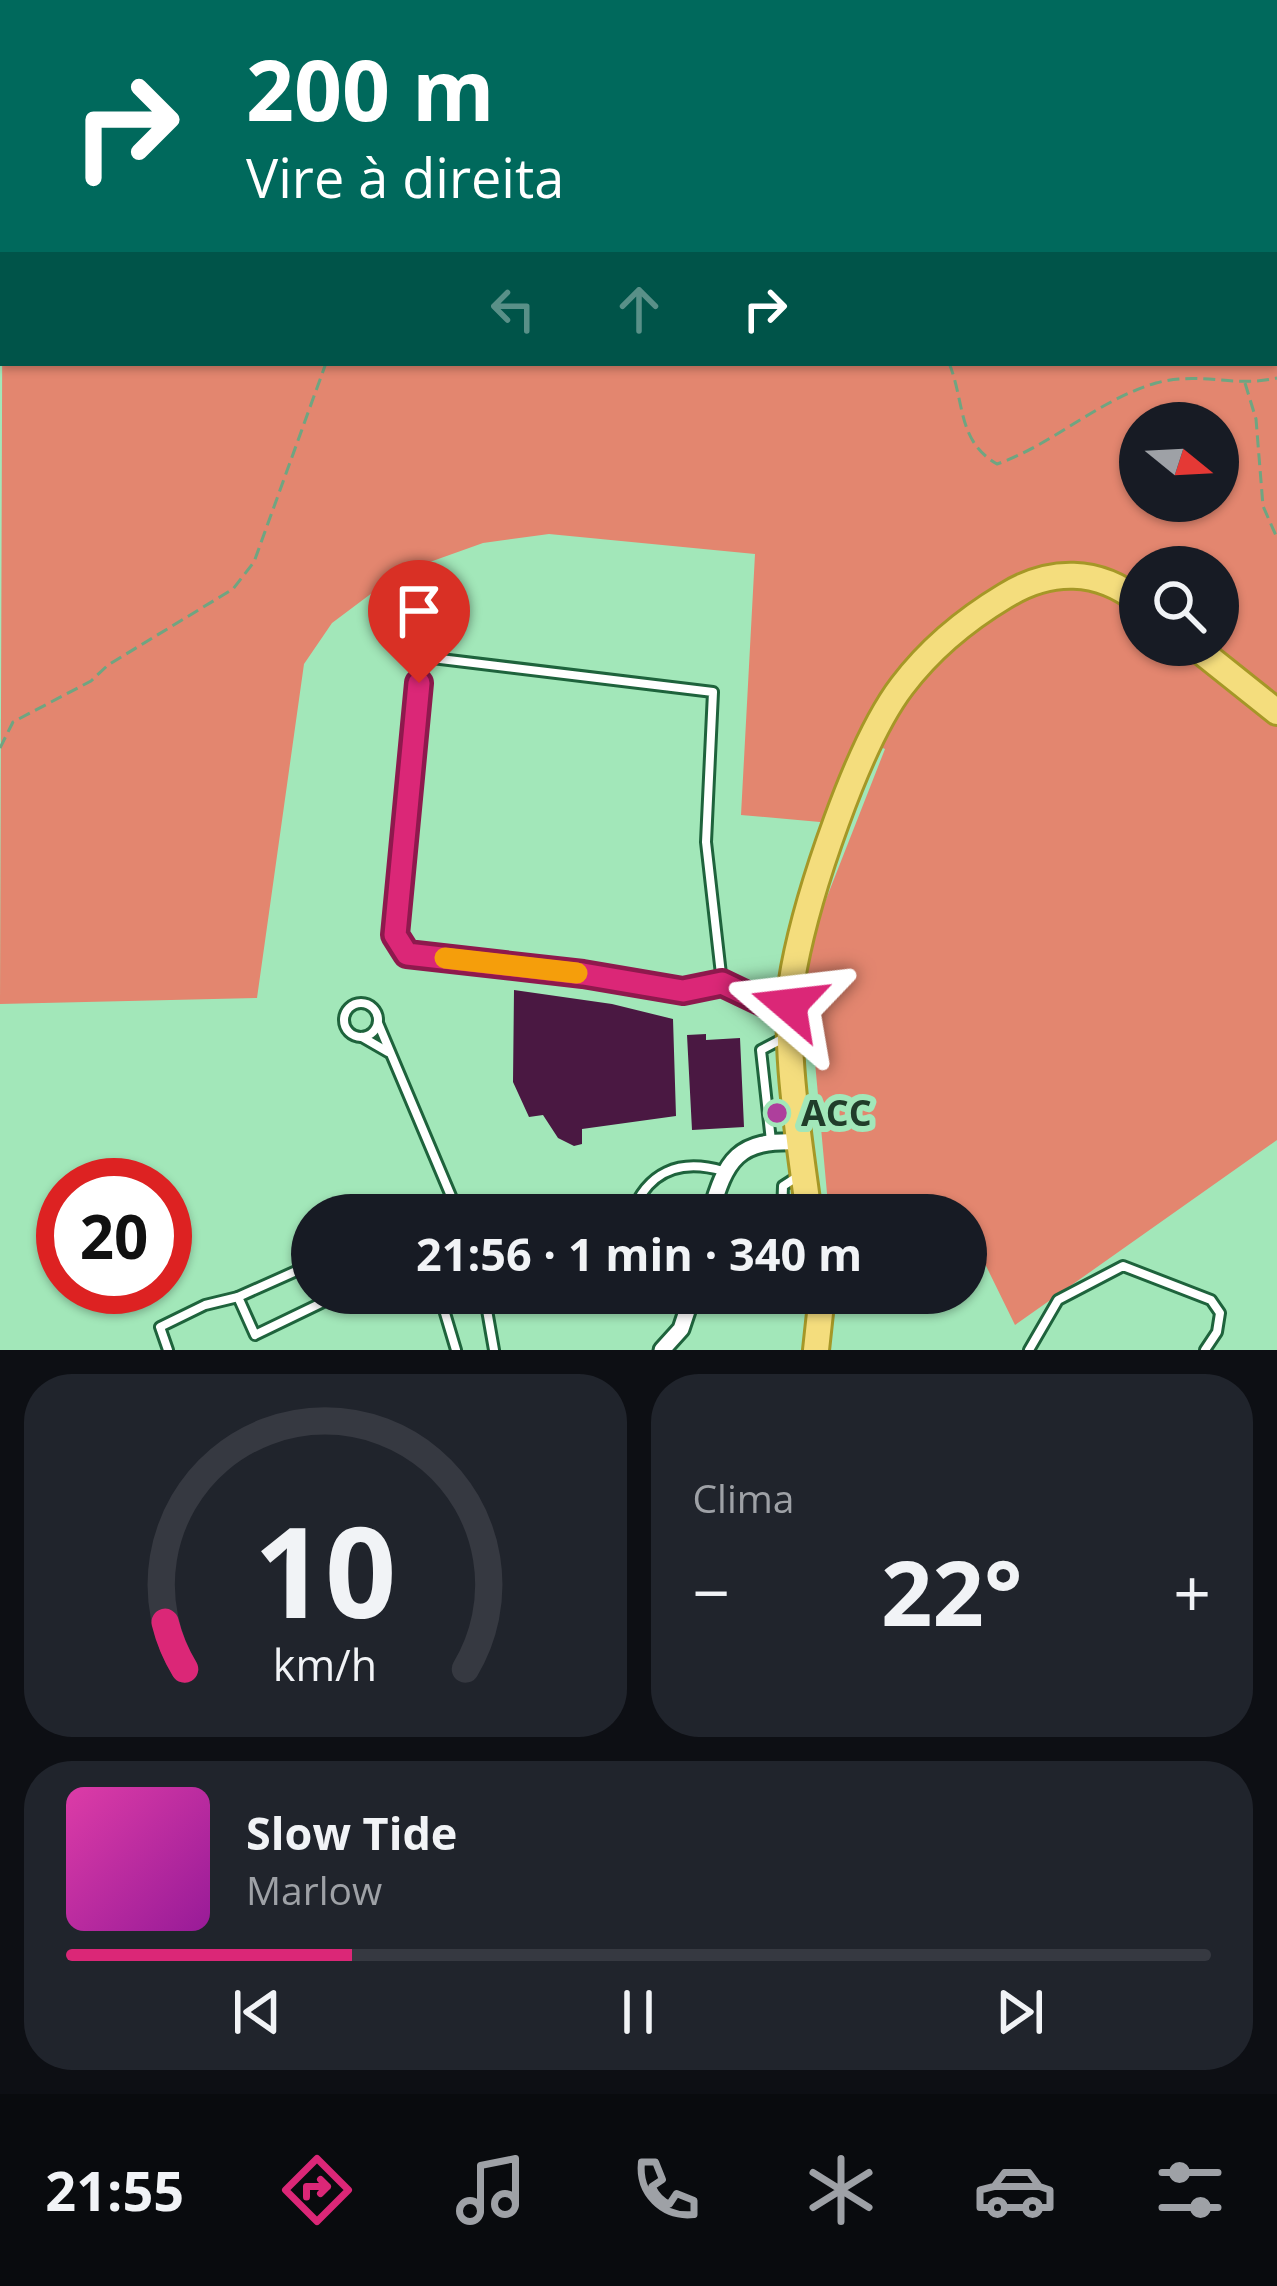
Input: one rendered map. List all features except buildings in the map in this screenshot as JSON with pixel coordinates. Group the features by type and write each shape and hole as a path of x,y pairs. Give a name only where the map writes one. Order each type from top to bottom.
{"main road":[{"path":"806,1194 789,1005 810,904 865,753 899,689 936,647 980,610 1021,586 1056,574 1093,576 1119,590"},
{"path":"1219,666 1277,712"},
{"path":"816,1350 820,1314"}],"street":[{"path":"716,1194 723,1171 741,1151 771,1141 800,1142"},
{"path":"662,1350 680,1329 685,1314"}],"lane":[{"path":"722,983 706,842 713,692 424,657 395,935 407,954 683,991 722,983 766,1004 789,1005"},
{"path":"390,1053 346,1028 351,1007 372,1007 450,1194"},
{"path":"362,1037 378,1023"},
{"path":"771,1141 761,1050 791,1035"},
{"path":"640,1194 664,1170 686,1164 723,1171"},
{"path":"783,1194 783,1186 804,1174"},
{"path":"1029,1350 1058,1300 1123,1266 1211,1300 1220,1313 1217,1332 1204,1350"},
{"path":"168,1350 160,1327 291,1274"},
{"path":"238,1298 255,1335 298,1314"},
{"path":"445,1314 456,1350"},
{"path":"488,1314 494,1350"}],"path":[{"path":"0,748 14,722 91,681 108,665 233,589 254,562 325,366"},
{"path":"951,366 967,433 978,453 997,464 1150,385 1190,375 1244,381 1277,378"},
{"path":"1244,381 1256,419 1263,506 1277,538"}],"shaded area":[{"path":"2,366 1277,366 1277,1140 1015,1325 987,1268 987,1194 827,1194 805,953 885,749 863,739 831,823 741,815 755,554 549,534 483,543 413,568 332,623 304,664 257,998 0,1004"}],"slow traffic":[{"path":"445,958 577,973"}],"place":[{"name":"ACC","path":"777,1113"}],"route":[{"path":"419,683 395,935 407,954 683,991 722,983 766,1004 789,1005"}]}
